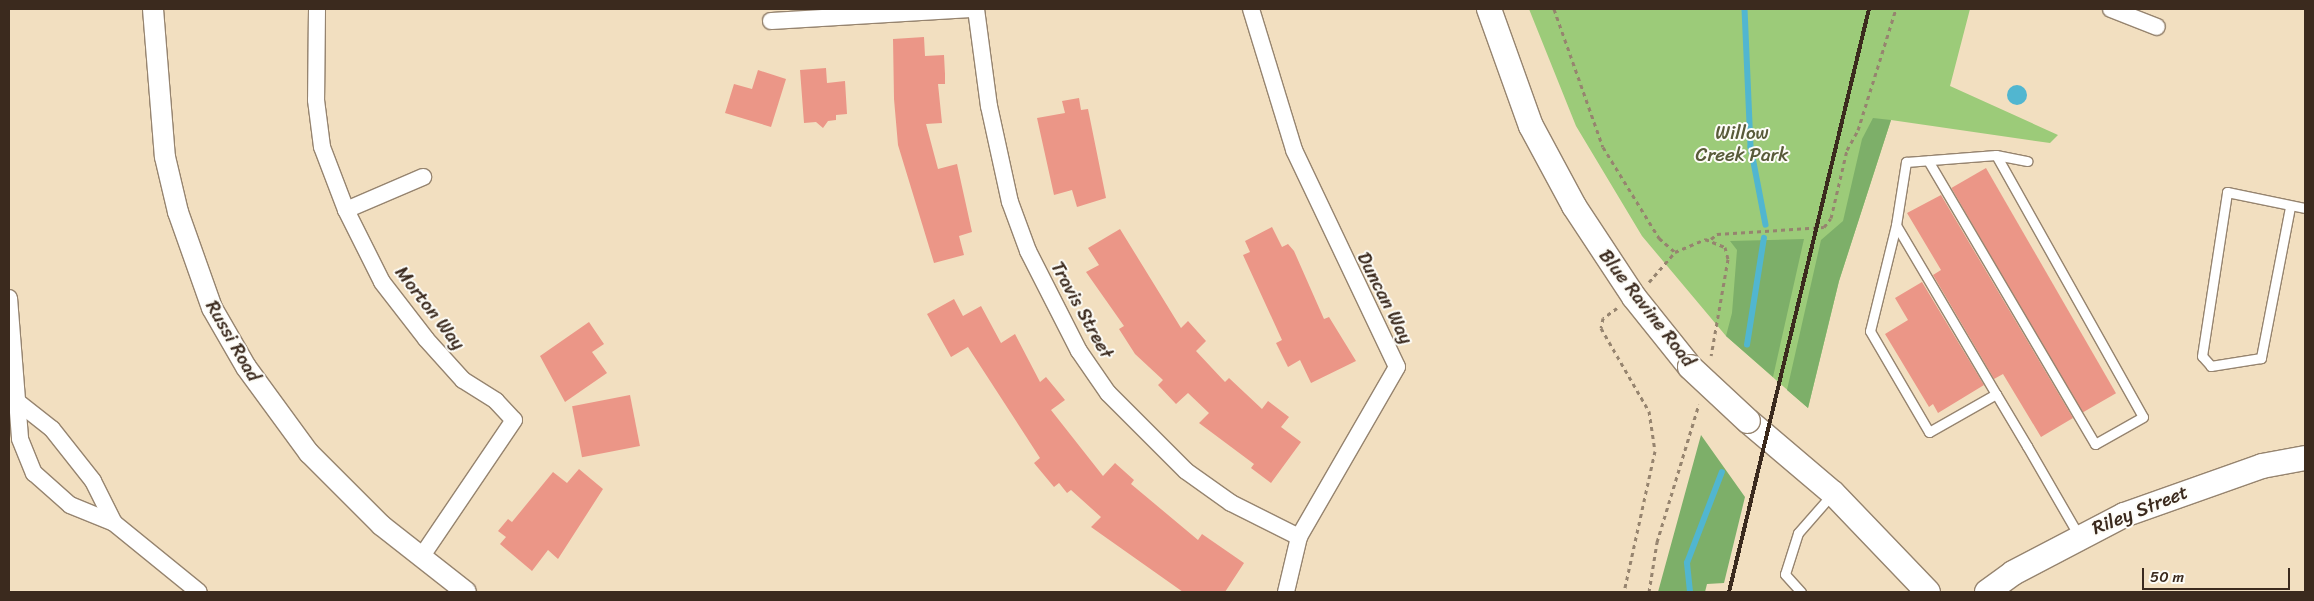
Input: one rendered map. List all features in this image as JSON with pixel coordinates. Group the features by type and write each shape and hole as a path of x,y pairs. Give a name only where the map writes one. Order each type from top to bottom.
{"main road":[{"name":"Blue Ravine Road","path":"1489,9 1531,126 1574,206 1634,297 1690,367 1748,422 1833,493 1928,592"},
{"name":"Riley Street","path":"1987,592 2078,536 2182,492 2262,466 2305,458"}],"street":[{"name":"Russi Road","path":"153,9 165,157 178,212 212,308 246,368 309,453 381,526 466,592"},
{"name":"Morton Way","path":"317,9 316,100 322,147 346,210 382,282 426,339 462,380 496,401 514,420 422,556"},
{"path":"772,20 976,9"},
{"name":"Travis Street","path":"976,9 992,124 1010,202 1028,251 1079,351 1108,393 1186,472 1231,503 1299,537"},
{"name":"Duncan Way","path":"1251,9 1294,150 1397,367 1299,537 1286,592"},
{"path":"2111,9 2157,27"},
{"path":"346,210 423,176"},
{"path":"9,300 19,403 20,439 34,473 70,506 114,523 199,592"},
{"path":"19,403 52,430 93,481 114,523"}],"lane":[{"path":"1928,161 2095,444 2143,417 1996,155"},
{"path":"1996,394 1929,432 1870,331 1896,226 1906,162 1996,155 2027,161"},
{"path":"2290,207 2261,358 2211,366 2202,356 2227,192 2290,207 2305,208"},
{"path":"1896,226 2078,536"},
{"path":"1801,592 1786,574 1798,533 1833,493"}],"path":[{"path":"1711,240 1717,234 1803,230 1824,226 1831,218 1847,150 1858,130 1896,9"},
{"path":"1624,592 1655,451 1649,411 1601,328 1603,318 1634,297 1675,252"}],"green space":[{"name":"Willow Creek Park","path":"1529,9 1970,9 1950,86 2058,135 2050,143 1891,120 1839,281 1808,408 1726,336 1642,236 1576,126"},
{"path":"1873,118 1891,120 1839,281 1808,408 1787,390 1821,240 1843,221 1862,139"},
{"path":"1804,239 1773,377 1726,336 1732,313 1737,250 1730,241"},
{"path":"1701,435 1745,497 1724,583 1707,584 1705,592 1658,592"}],"water":[{"path":"2017,85 2024,88 2027,95 2024,102 2017,105 2010,102 2007,95 2010,88"}],"building":[{"path":"924,37 925,56 944,55 945,74 945,84 938,84 942,123 926,124 938,169 957,164 972,232 959,236 964,255 934,263 898,145 894,99 893,39"},
{"path":"826,68 827,83 845,81 847,114 836,115 836,120 828,121 823,128 816,122 804,123 800,70"},
{"path":"758,70 786,79 771,127 725,113 734,84 752,89"},
{"path":"1079,98 1081,110 1088,109 1106,198 1077,207 1072,190 1054,195 1037,118 1065,113 1062,101"},
{"path":"1986,168 2116,393 2081,413 1951,188"},
{"path":"1941,195 2073,418 2041,437 2003,374 1994,379 1933,275 1941,270 1907,213"},
{"path":"1272,227 1282,247 1288,244 1294,251 1324,319 1329,317 1356,361 1311,383 1300,360 1288,367 1276,343 1282,340 1243,255 1250,252 1245,241"},
{"path":"1120,229 1181,328 1188,321 1206,341 1196,351 1225,382 1229,378 1262,409 1268,401 1289,417 1281,427 1301,442 1271,483 1251,468 1254,464 1199,423 1209,413 1188,393 1176,404 1158,385 1163,380 1135,354 1119,329 1124,326 1086,272 1099,265 1088,248"},
{"path":"1922,282 1984,385 1938,413 1933,404 1929,407 1885,334 1908,320 1895,298"},
{"path":"954,299 963,316 981,306 1001,343 1015,334 1040,382 1046,377 1065,400 1051,410 1103,476 1115,463 1134,480 1131,484 1198,540 1202,534 1244,563 1225,592 1183,592 1091,527 1101,517 1071,490 1067,493 1059,483 1054,487 1034,463 1040,458 968,347 951,357 927,314"},
{"path":"589,322 604,344 592,352 607,373 565,402 540,356"},
{"path":"630,395 640,446 582,457 572,406"},
{"path":"579,469 603,489 558,559 548,550 532,571 500,544 506,537 498,531 508,519 512,522 553,472 567,483"}],"waterway":[{"path":"1745,9 1751,147 1766,225"},
{"path":"1747,345 1764,238"},
{"path":"1690,592 1687,563 1722,472"}],"railway":[{"path":"1729,592 1869,9"}]}
